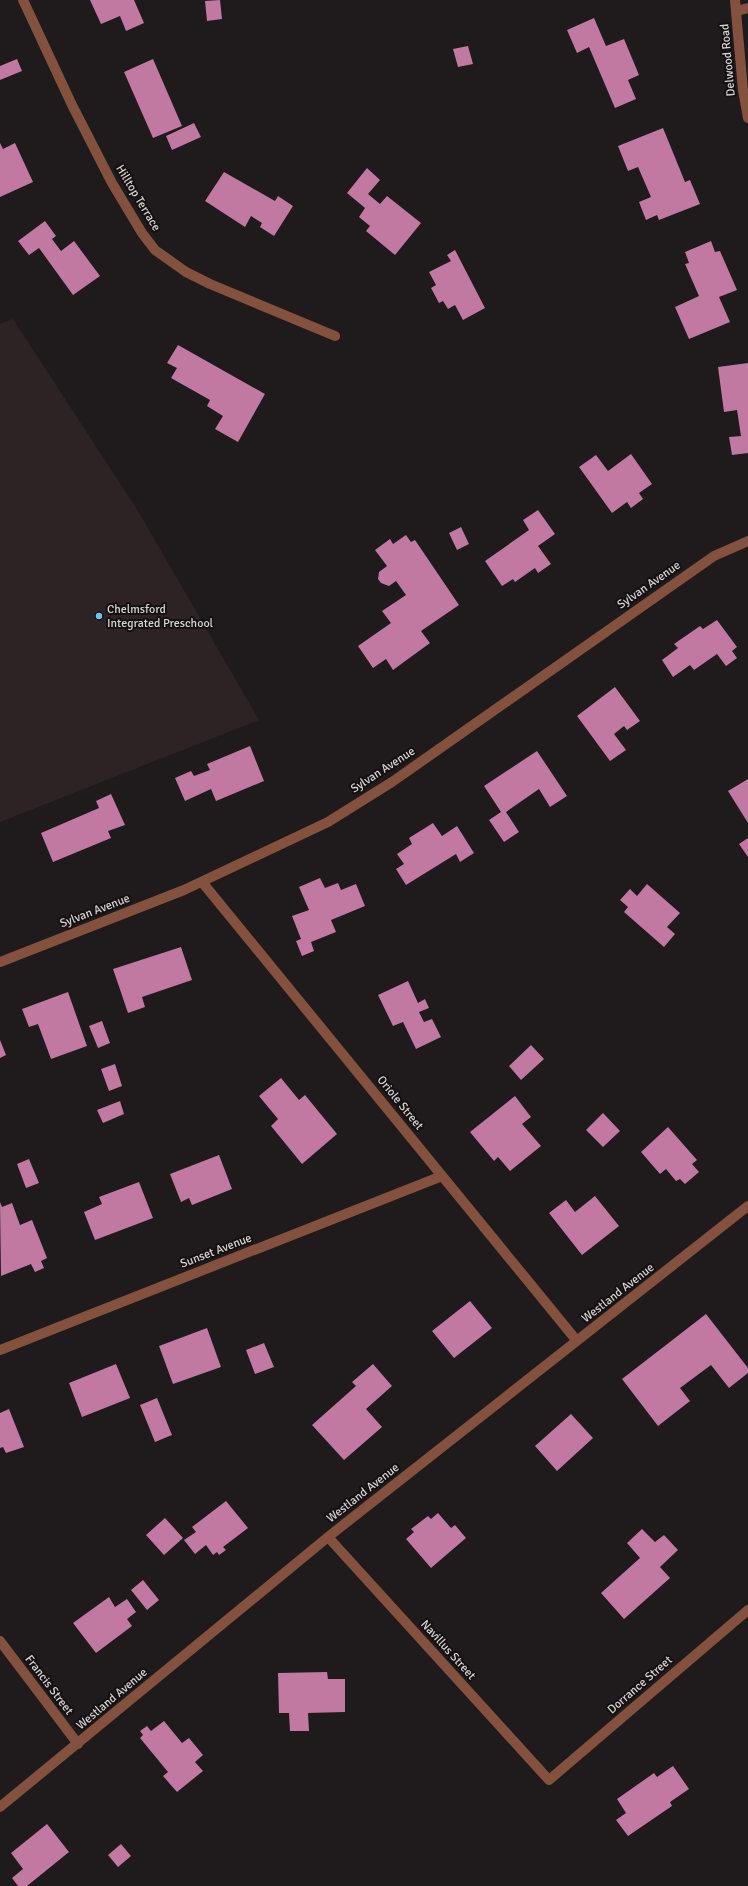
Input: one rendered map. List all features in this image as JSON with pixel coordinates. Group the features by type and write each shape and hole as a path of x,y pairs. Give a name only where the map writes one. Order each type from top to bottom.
{"street":[{"name":"Hilltop Terrace","path":"23,0 72,105 112,184 142,233 155,250 186,272 198,278 335,336"},
{"name":"Delwood Road","path":"735,0 742,90 748,118"},
{"path":"737,11 748,8"},
{"name":"Sylvan Avenue","path":"0,962 202,882 328,822 392,782 708,560 748,541"},
{"name":"Oriole Street","path":"202,882 577,1341"},
{"name":"Sunset Avenue","path":"0,1350 442,1176"},
{"name":"Westland Avenue","path":"0,1807 328,1537 748,1206"},
{"name":"Navillus Street","path":"328,1537 549,1780"},
{"name":"Dorrance Street","path":"549,1780 748,1610"},
{"name":"Francis Street","path":"0,1641 78,1744"}],"shaded area":[{"name":"Chelmsford Integrated Preschool","path":"13,319 138,511 259,720 0,822 0,324"}],"building":[{"path":"90,0 134,0 144,23 126,31 120,16 101,24"},
{"path":"220,0 222,19 207,21 205,1"},
{"path":"594,18 606,46 624,39 639,75 628,80 636,99 615,108 589,47 577,53 567,30"},
{"path":"468,46 473,64 458,67 453,49"},
{"path":"17,59 22,71 0,80 0,66"},
{"path":"153,59 182,126 153,138 124,72"},
{"path":"194,123 201,137 172,150 166,136"},
{"path":"663,128 685,182 690,180 700,204 659,220 657,215 646,220 639,202 651,197 638,167 628,171 618,146"},
{"path":"0,143 3,149 15,143 33,182 0,197"},
{"path":"367,168 380,180 368,194 380,204 387,196 421,223 395,255 366,231 370,226 359,217 365,208 347,193"},
{"path":"224,172 275,201 278,196 293,206 274,236 260,227 262,223 251,216 245,227 205,201"},
{"path":"45,221 56,236 52,239 61,251 74,241 100,276 73,295 39,248 29,255 18,241"},
{"path":"711,241 715,252 720,251 737,290 719,297 730,322 689,339 675,307 699,296 685,264 689,263 685,252"},
{"path":"455,250 485,308 463,320 455,305 448,309 443,301 439,303 431,288 436,285 429,272 451,261 447,255"},
{"path":"178,345 265,394 238,442 215,429 223,416 207,406 210,400 171,378 177,368 167,363"},
{"path":"748,363 748,453 732,455 729,437 741,436 737,410 724,412 718,367"},
{"path":"631,454 652,484 639,493 643,499 631,508 627,502 612,513 579,467 596,455 608,471"},
{"path":"538,510 555,534 538,546 551,564 538,573 535,568 515,582 513,579 502,586 485,561 529,530 523,520"},
{"path":"461,527 469,544 457,550 449,533"},
{"path":"406,535 411,542 415,540 459,605 421,631 430,643 393,670 386,659 373,668 358,646 391,623 382,611 406,595 396,581 389,586 381,583 378,579 379,572 387,566 375,550 390,539 393,544"},
{"path":"717,620 737,647 732,651 737,658 726,666 717,654 694,670 690,665 673,677 662,660 678,648 674,644 700,626 703,629"},
{"path":"615,687 640,721 627,730 624,726 614,734 626,750 610,761 577,716"},
{"path":"250,746 264,781 216,801 211,789 185,801 175,778 191,771 194,776 210,770 207,764"},
{"path":"537,751 567,796 550,807 539,789 506,812 519,832 504,842 489,820 501,812 484,786"},
{"path":"748,779 748,823 728,791"},
{"path":"111,794 125,825 108,831 111,838 53,862 41,833 99,808 96,801"},
{"path":"433,823 442,836 457,826 474,853 460,862 456,854 406,885 396,869 404,864 397,854 412,844 409,838"},
{"path":"748,838 748,857 739,844"},
{"path":"320,878 325,888 338,883 341,890 356,884 365,906 331,920 336,932 311,942 314,951 302,956 296,941 301,939 292,916 309,910 299,887"},
{"path":"647,884 680,913 667,927 675,934 664,947 624,912 628,907 620,900 630,889 637,896"},
{"path":"181,947 192,980 142,997 145,1007 128,1013 113,969"},
{"path":"408,981 418,1003 425,999 429,1008 419,1012 424,1022 432,1019 441,1037 416,1049 403,1022 393,1026 378,995"},
{"path":"68,992 87,1046 51,1059 38,1024 29,1027 22,1009"},
{"path":"102,1021 110,1043 98,1048 89,1026"},
{"path":"0,1040 6,1055 0,1058"},
{"path":"531,1045 544,1059 521,1080 509,1066"},
{"path":"115,1064 122,1086 109,1091 101,1069"},
{"path":"281,1078 299,1100 305,1095 337,1134 302,1164 271,1126 278,1119 259,1096"},
{"path":"515,1096 531,1117 522,1124 541,1146 510,1171 498,1157 494,1161 470,1132"},
{"path":"120,1101 124,1114 103,1123 97,1110"},
{"path":"603,1113 620,1131 603,1147 586,1130"},
{"path":"668,1127 697,1160 692,1164 699,1172 685,1184 680,1179 676,1181 666,1169 660,1174 641,1152"},
{"path":"219,1155 232,1189 192,1205 189,1198 181,1202 170,1174"},
{"path":"29,1159 39,1183 26,1188 17,1164"},
{"path":"139,1182 153,1218 95,1240 84,1212 102,1204 99,1197"},
{"path":"595,1196 619,1226 582,1255 549,1213 566,1200 575,1212"},
{"path":"0,1202 2,1207 12,1203 20,1225 32,1220 47,1258 41,1261 44,1268 35,1272 31,1264 1,1276"},
{"path":"470,1301 492,1328 454,1358 432,1331"},
{"path":"706,1314 748,1368 748,1373 729,1388 711,1365 680,1388 690,1401 658,1426 622,1379"},
{"path":"207,1328 221,1367 173,1384 159,1346"},
{"path":"264,1343 274,1367 255,1374 246,1350"},
{"path":"116,1364 130,1398 82,1417 69,1383"},
{"path":"373,1364 392,1386 366,1409 382,1427 344,1460 312,1425 356,1386 352,1382"},
{"path":"157,1398 172,1435 155,1442 140,1405"},
{"path":"9,1409 24,1447 6,1453 3,1447 0,1448 0,1413"},
{"path":"571,1414 593,1438 557,1471 535,1446"},
{"path":"226,1501 248,1528 223,1547 226,1550 219,1555 217,1552 213,1555 206,1545 195,1554 184,1540 196,1532 192,1527"},
{"path":"438,1513 451,1528 455,1525 466,1538 431,1568 406,1539 414,1532 411,1529 428,1516 431,1519"},
{"path":"165,1518 183,1538 164,1555 146,1535"},
{"path":"642,1529 655,1542 664,1535 678,1550 660,1567 670,1578 624,1619 601,1593 640,1558 627,1543"},
{"path":"143,1580 159,1600 147,1610 131,1590"},
{"path":"109,1597 115,1607 127,1599 136,1612 127,1619 132,1626 96,1653 73,1623"},
{"path":"327,1672 328,1679 345,1679 345,1712 308,1713 309,1731 290,1731 289,1713 279,1713 278,1673"},
{"path":"164,1721 182,1743 189,1738 203,1755 195,1762 203,1771 177,1792 163,1776 168,1772 140,1738 143,1735 140,1731 147,1726 151,1731"},
{"path":"673,1766 689,1789 670,1802 672,1806 628,1836 616,1820 626,1813 617,1799 654,1773 657,1777"},
{"path":"47,1824 69,1852 27,1886 18,1886 12,1878 23,1869 11,1853"},
{"path":"121,1844 131,1856 118,1867 108,1855"}],"place":[{"name":"Chelmsford Integrated Preschool","path":"99,616"}]}
